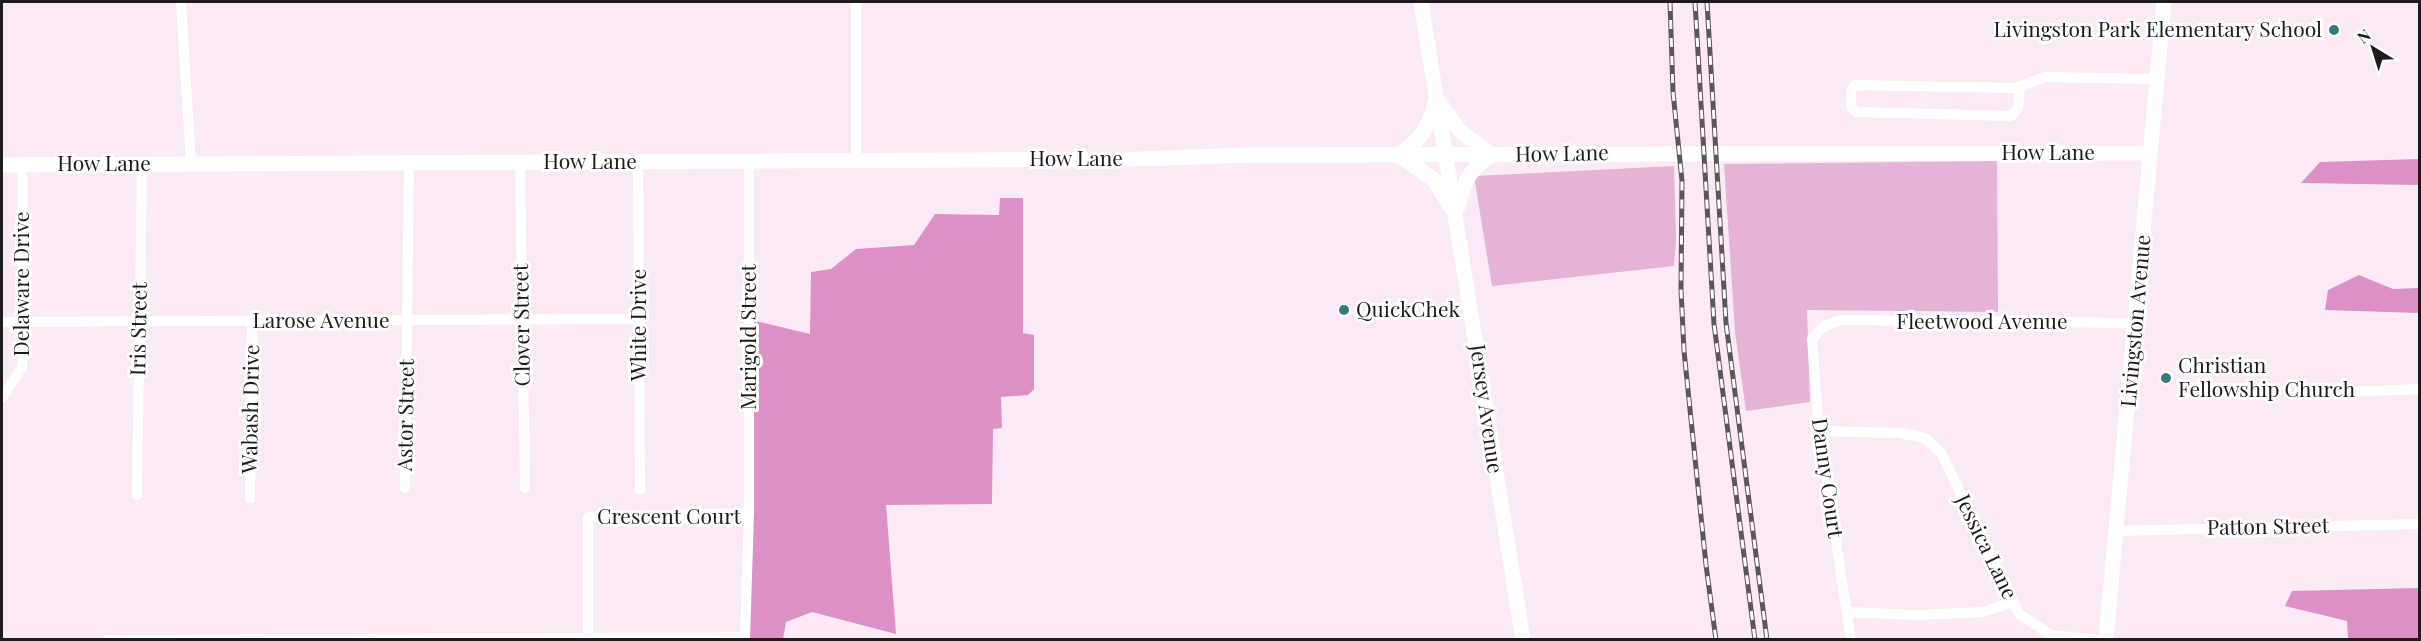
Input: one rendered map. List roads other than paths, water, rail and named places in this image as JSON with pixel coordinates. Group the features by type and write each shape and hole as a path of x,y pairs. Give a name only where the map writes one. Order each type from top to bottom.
{"main road":[{"name":"Jersey Avenue","path":"1421,2 1523,639"},
{"name":"Livingston Avenue","path":"2106,639 2164,2"},
{"path":"1437,98 1456,127 1492,155 1476,166 1466,178 1456,217"},
{"path":"1437,98 1425,132 1398,155 1433,179 1456,217"},
{"name":"How Lane","path":"2,165 1671,153 2150,153"}],"street":[{"path":"181,2 191,164"},
{"path":"856,2 856,160"},
{"path":"2020,86 2018,108 2011,116 1856,112 1851,107 1851,90 1855,85 2015,88 2020,86 2045,77 2156,79"},
{"name":"White Drive","path":"638,161 640,489"},
{"name":"Marigold Street","path":"749,161 749,513"},
{"name":"Astor Street","path":"405,488 409,162"},
{"name":"Clover Street","path":"520,162 525,488"},
{"name":"Delaware Drive","path":"2,398 22,367 24,322 22,164"},
{"name":"Iris Street","path":"137,495 142,164"},
{"name":"Larose Avenue","path":"2,322 640,318"},
{"name":"Fleetwood Avenue","path":"1830,324 1841,320 2135,323"},
{"name":"Wabash Drive","path":"250,498 252,321"},
{"name":"Danny Court","path":"1830,324 1823,327 1812,339 1819,432 1851,639"},
{"path":"2343,392 2420,389"},
{"name":"Jessica Lane","path":"1819,432 1899,433 1925,438 1941,453 2019,614 2050,635 2100,639"},
{"name":"Crescent Court","path":"107,639 745,638 749,513 588,517 588,638"},
{"name":"Patton Street","path":"2116,531 2420,524"},
{"path":"1847,612 1918,615 1983,612 2013,602"}],"railway":[{"path":"1670,2 1673,92 1682,181 1681,290 1684,351 1716,640"},
{"path":"1695,2 1714,324 1755,640"},
{"path":"1707,2 1726,323 1767,640"}],"place":[{"name":"Livingston Park Elementary School","path":"2334,30"},
{"name":"QuickChek","path":"1344,310"},
{"name":"Christian Fellowship Church","path":"2166,378"}]}
